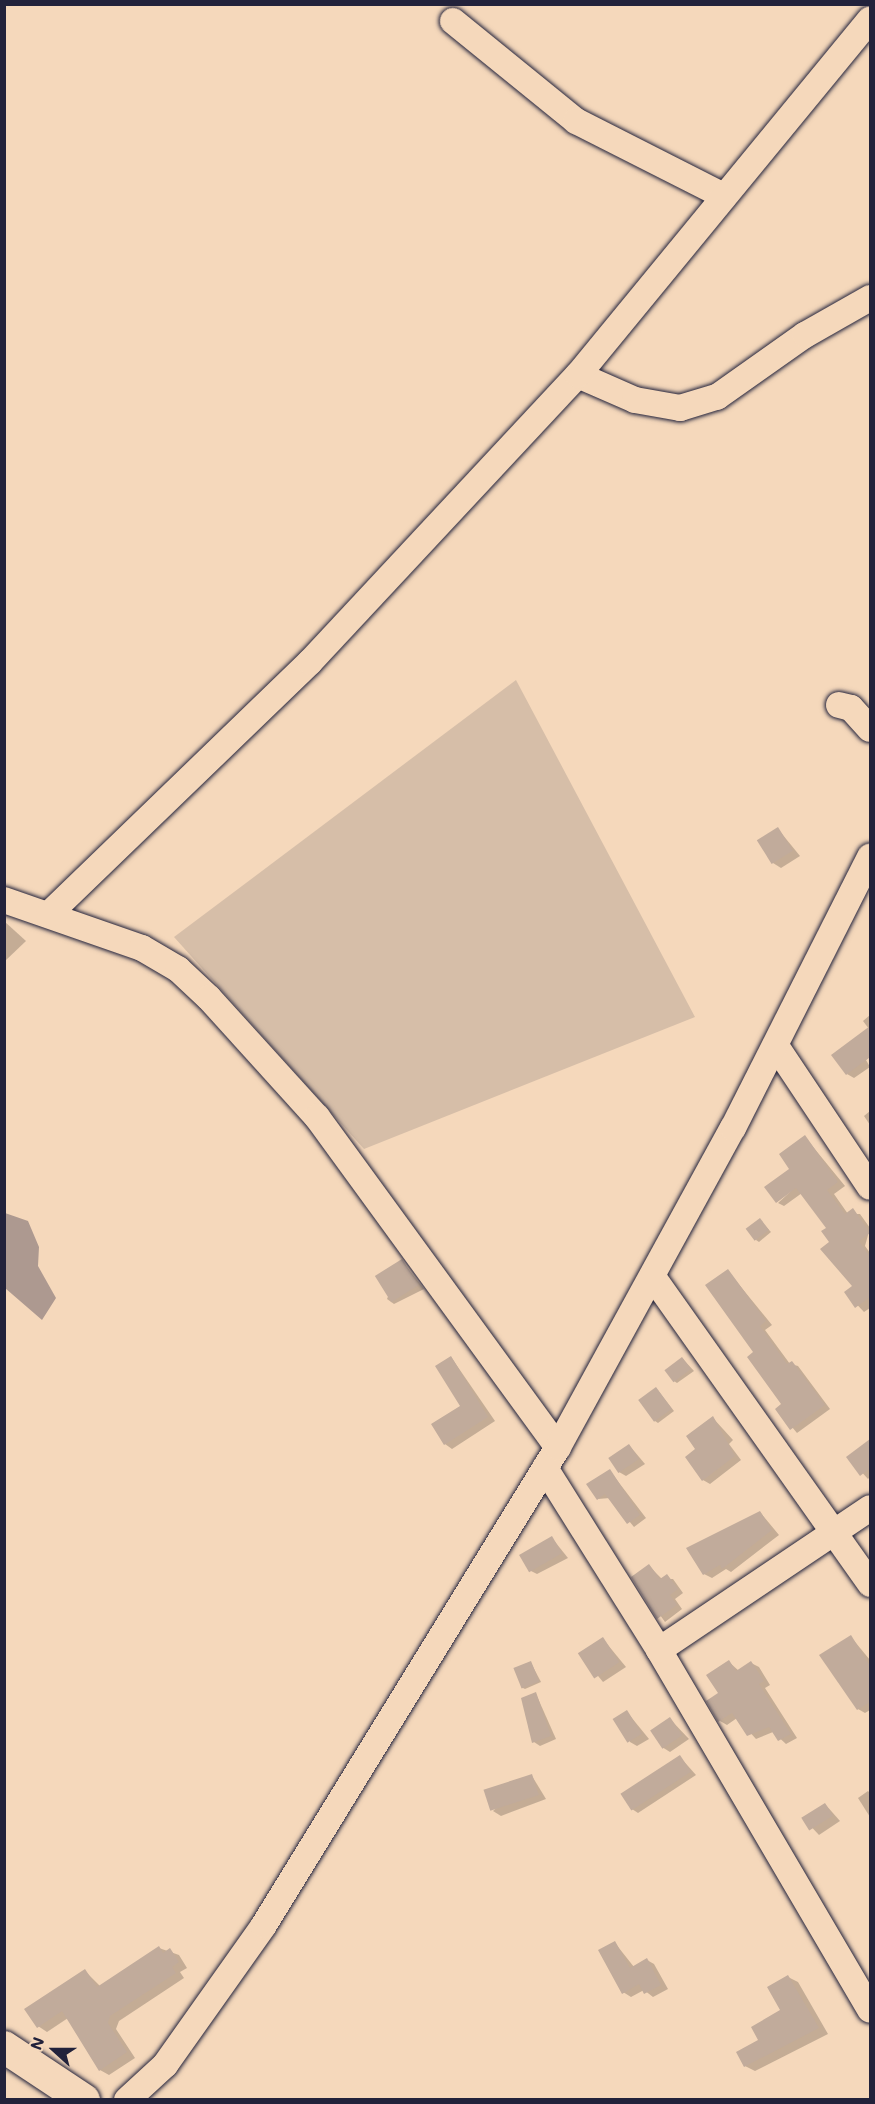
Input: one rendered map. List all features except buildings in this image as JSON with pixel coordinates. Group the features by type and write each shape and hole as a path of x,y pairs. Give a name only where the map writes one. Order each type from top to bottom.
{"main road":[{"path":"4,2047 84,2100"}],"street":[{"path":"453,21 576,121 724,196"},
{"path":"49,914 310,662 578,375 724,196 869,25"},
{"path":"578,375 635,400 680,408 717,397 805,335 870,298"},
{"path":"839,705 850,708 870,729"},
{"path":"127,2100 165,2065 252,1944 551,1457 653,1277 776,1046 870,857"},
{"path":"4,900 142,948 178,969 209,998 316,1117 551,1457 659,1650 870,2010"},
{"path":"776,1046 870,1187"},
{"path":"653,1277 837,1530 870,1584"},
{"path":"659,1650 870,1508"}],"shaded area":[{"path":"516,680 695,1017 364,1149 174,937"},
{"path":"5,1213 28,1221 39,1247 38,1266 56,1298 42,1320 5,1288"}]}
